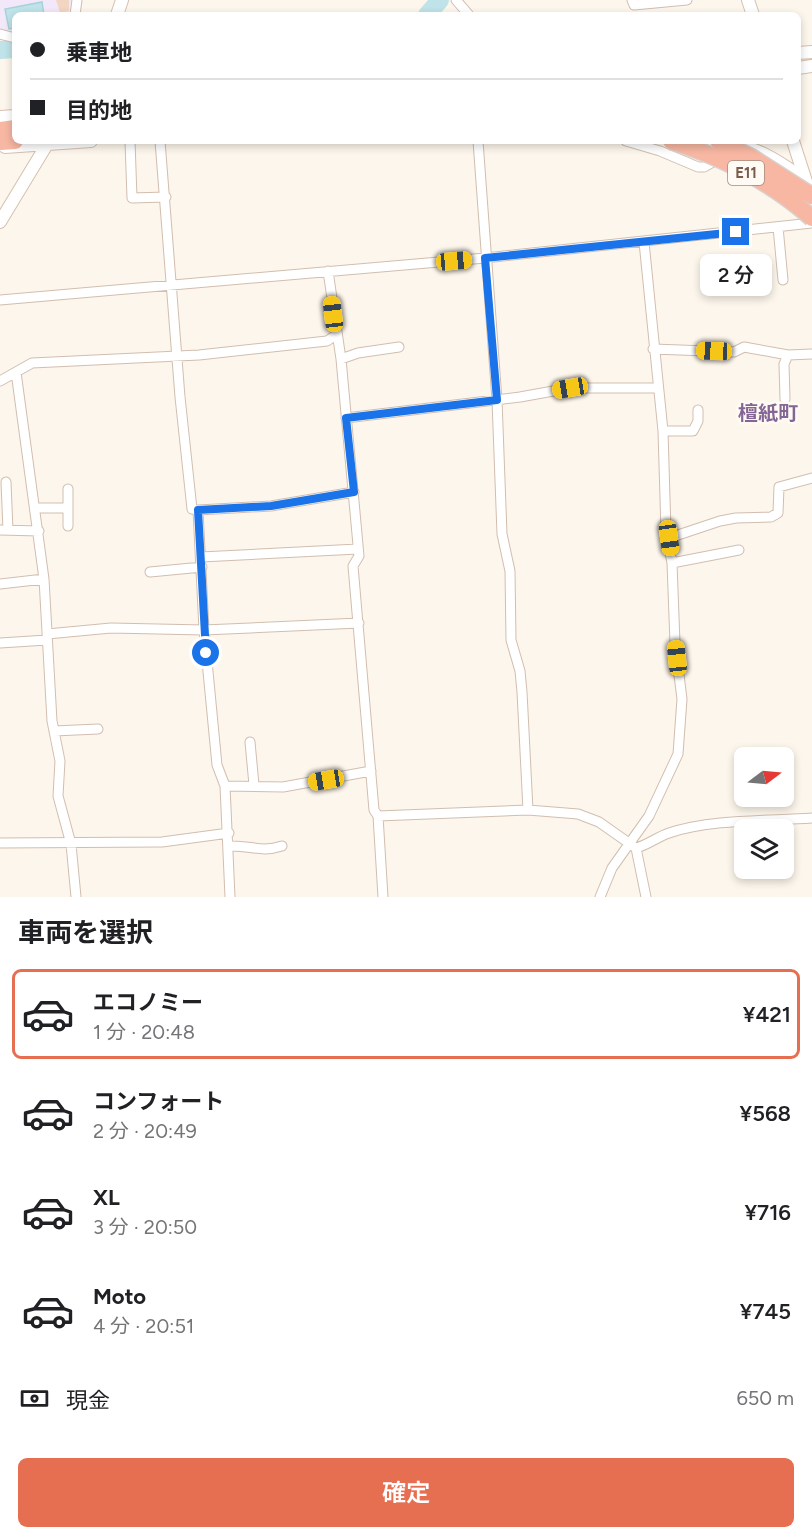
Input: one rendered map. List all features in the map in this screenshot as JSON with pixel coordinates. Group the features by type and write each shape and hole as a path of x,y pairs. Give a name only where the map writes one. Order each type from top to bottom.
{"highway":[{"name":"E11","path":"678,144 736,167 790,199 812,218"},
{"name":"E11","path":"724,144 812,196"}],"main road":[{"path":"0,147 36,144"},
{"path":"0,222 47,144"},
{"path":"794,144 812,202"}],"street":[{"path":"456,0 466,12"},
{"path":"633,3 687,0"},
{"path":"130,144 132,198 166,197"},
{"path":"160,144 180,397 192,509 271,506 354,492"},
{"path":"478,144 497,400 502,534 510,571 511,640 520,671 522,692 528,810"},
{"path":"635,144 704,167 741,146 747,146 777,159 804,177"},
{"path":"0,300 485,258 812,223"},
{"path":"778,227 783,280"},
{"path":"600,897 612,868 633,845 649,816 678,754 682,699 675,643 672,563 669,538 666,532 663,430 653,349 644,242"},
{"path":"328,272 341,359 354,492 358,555 353,566 374,810 378,816 383,897"},
{"path":"0,381 32,363 199,355 327,341 336,335"},
{"path":"341,359 358,353 399,347"},
{"path":"653,349 734,352 744,347 788,355 812,354"},
{"path":"785,399 784,364 788,355"},
{"path":"16,372 44,579 54,731 60,761 58,796 72,844 76,897"},
{"path":"346,418 497,400 570,388 657,388"},
{"path":"663,430 693,430 698,421 698,410"},
{"path":"669,538 736,518 771,517 778,513 780,487 812,478"},
{"path":"6,482 4,530 39,531"},
{"path":"68,489 68,526"},
{"path":"36,508 68,508"},
{"path":"198,510 204,630 217,765 225,786 229,834 230,897"},
{"path":"150,572 201,562 358,549"},
{"path":"672,563 739,550"},
{"path":"0,584 44,579"},
{"path":"0,643 111,628 204,630 359,623"},
{"path":"54,731 98,729"},
{"path":"250,742 254,785"},
{"path":"225,786 283,787 371,771"},
{"path":"378,816 528,810 578,814 599,822 633,845 650,844 668,833 705,826 812,818"},
{"path":"0,843 12,841 72,844 162,842 229,834"},
{"path":"229,846 247,845 266,851 282,846"},
{"path":"633,845 646,897"}],"shaded area":[{"path":"0,0 74,0 72,12 12,12 12,33 0,31"}],"water":[{"path":"42,2 44,12 12,12 12,28 9,29 5,9"}],"building":[{"path":"56,0 69,0 69,11 60,12"}],"waterway":[{"path":"430,12 440,0"},
{"path":"0,50 12,49"}],"district":[{"name":"檀紙町","path":"768,413"}],"route":[{"path":"206,653 198,510 271,506 354,492 346,418 497,400 485,258 736,232"}]}
